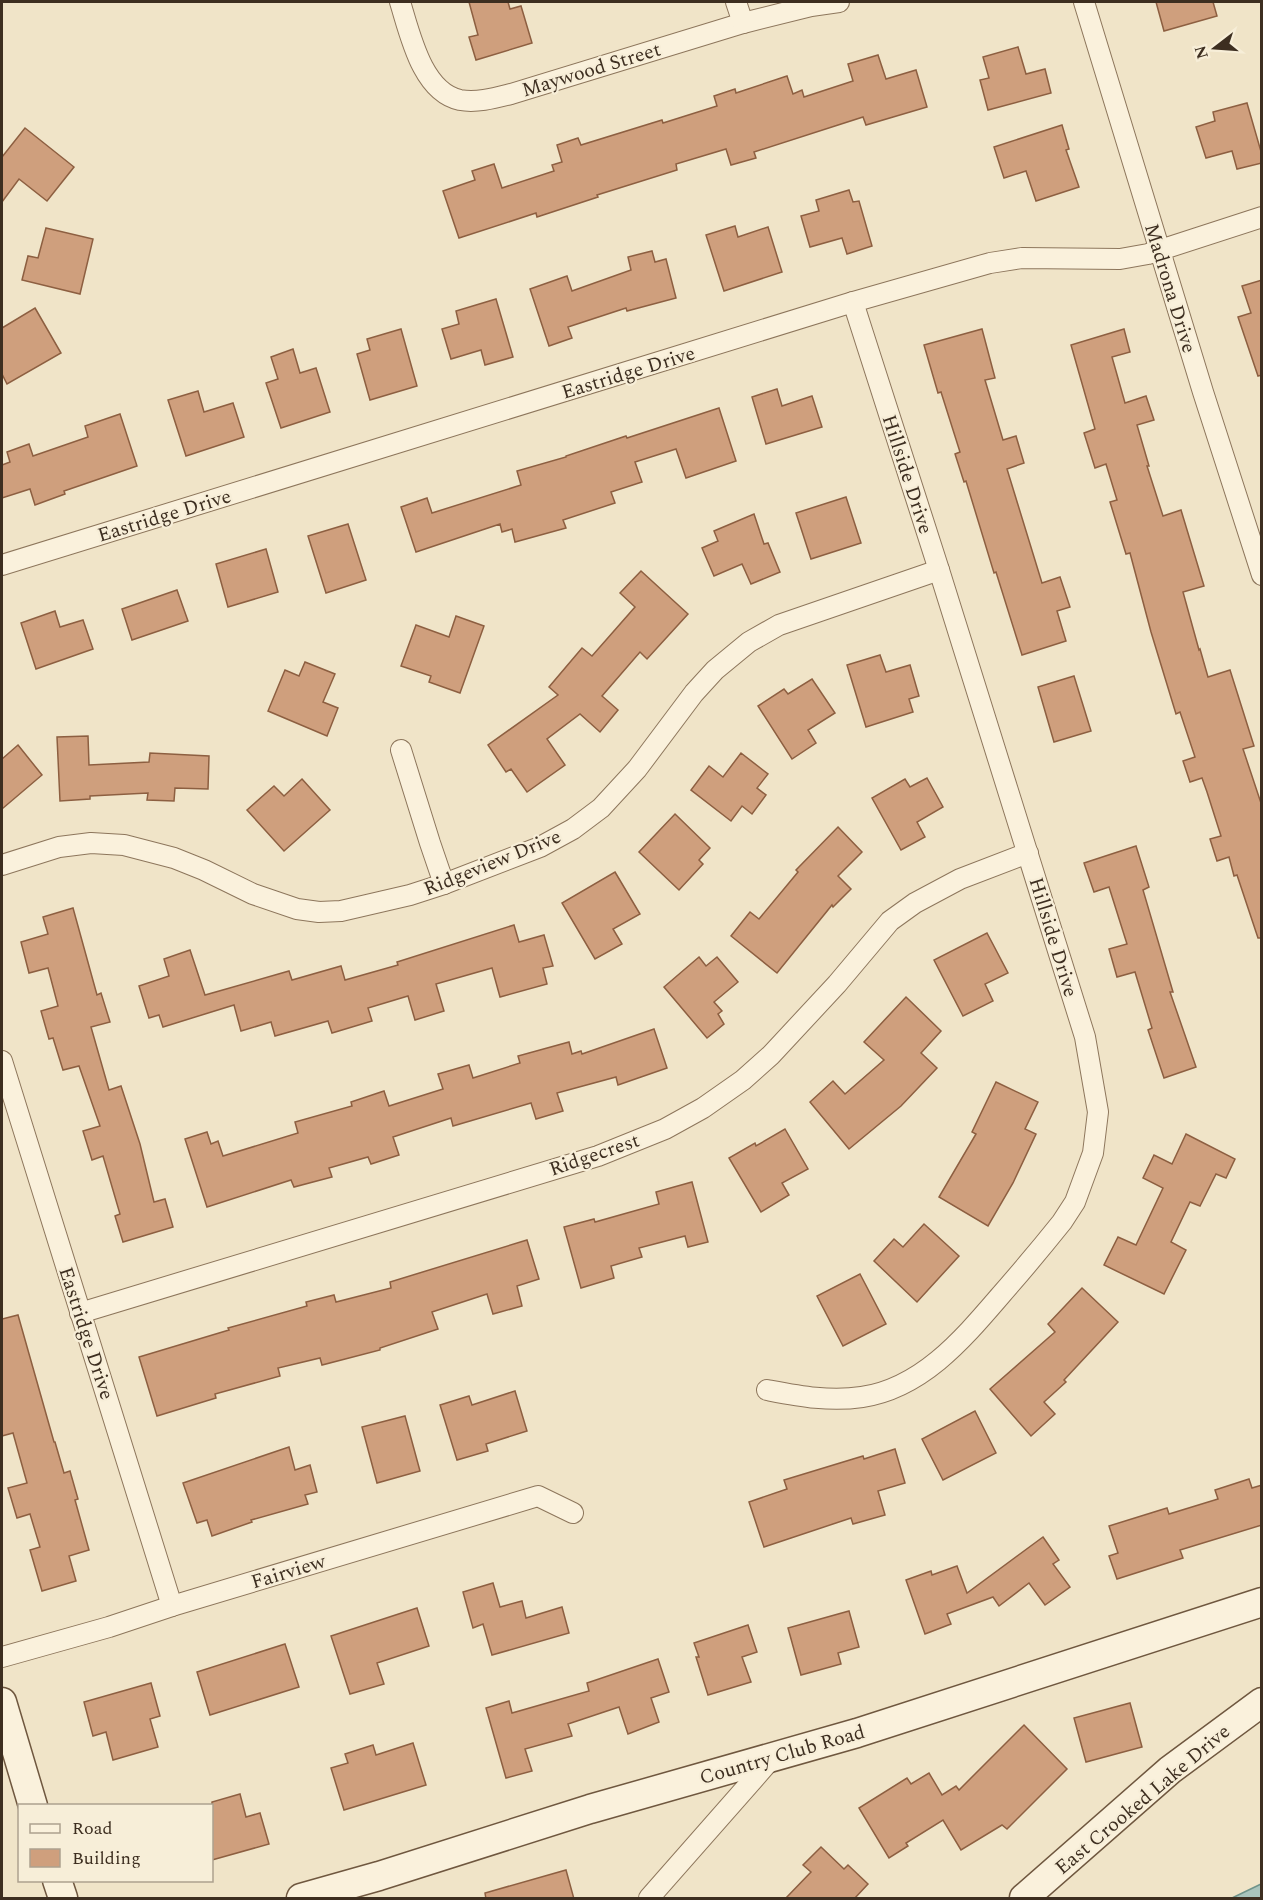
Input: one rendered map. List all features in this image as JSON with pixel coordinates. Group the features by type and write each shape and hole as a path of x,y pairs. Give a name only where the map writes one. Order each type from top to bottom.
{"street":[{"name":"Maywood Street","path":"400,2 412,39 429,79 438,89 462,101 484,100 511,94 743,23 811,6 839,2"},
{"path":"736,2 743,23"},
{"name":"Madrona Drive","path":"1084,2 1262,575"},
{"name":"Eastridge Drive","path":"2,565 853,302 990,263 1022,258 1120,259 1160,250 1262,218"},
{"name":"Hillside Drive","path":"766,1390 827,1400 864,1397 891,1389 920,1374 945,1356 968,1334 1062,1222 1075,1202 1093,1153 1098,1112 1084,1037 853,302"},
{"name":"Ridgeview Drive","path":"2,865 59,847 91,843 124,845 174,858 253,894 297,909 319,912 341,911 410,895 540,847 573,829 601,808 637,769 694,693 715,670 749,642 779,625 939,570"},
{"path":"401,750 444,884"},
{"name":"Ridgecrest","path":"80,1313 598,1156 665,1129 703,1108 743,1080 771,1055 837,984 890,921 915,903 960,879 1028,853"},
{"name":"Eastridge Drive","path":"2,1060 172,1606"},
{"name":"Fairview","path":"2,1657 110,1627 172,1606 538,1496 573,1513"},
{"name":"Country Club Road","path":"301,1899 590,1809 856,1733 1262,1602"},
{"path":"2,1702 32,1804"},
{"name":"East Crooked Lake Drive","path":"1024,1899 1170,1770 1262,1702"},
{"path":"650,1899 773,1757"},
{"path":"57,1882 63,1899"}],"water":[{"path":"1261,1884 1261,1898 1232,1898"}],"building":[{"path":"469,2 508,2 510,9 521,6 532,43 476,60 469,37 478,35"},
{"path":"1156,2 1213,2 1217,16 1164,31"},
{"path":"1018,47 1026,74 1045,69 1051,93 988,110 980,80 989,78 983,57"},
{"path":"878,55 886,79 916,70 927,107 866,125 863,117 754,152 756,158 731,165 726,149 676,164 677,170 597,195 598,197 537,217 536,213 459,238 443,191 475,180 472,171 494,164 502,188 554,171 552,165 562,162 557,145 578,138 581,145 662,120 663,123 717,106 714,96 735,89 736,93 787,76 793,94 802,90 804,97 853,81 848,64"},
{"path":"1247,103 1262,155 1262,163 1237,169 1232,151 1206,158 1196,127 1215,121 1213,112"},
{"path":"1062,125 1069,149 1066,150 1079,187 1036,201 1026,171 1004,178 994,147"},
{"path":"25,128 74,167 47,201 19,179 2,202 2,157"},
{"path":"849,190 853,202 859,201 872,246 847,254 842,238 810,247 801,216 819,211 816,200"},
{"path":"735,226 738,237 768,227 782,272 724,291 706,235"},
{"path":"46,228 93,239 80,294 22,280 28,256 38,258"},
{"path":"652,251 655,262 666,259 676,298 627,311 626,308 568,327 572,338 549,346 530,289 567,276 572,291 631,270 628,257"},
{"path":"1262,280 1262,375 1258,376 1238,317 1251,313 1242,286"},
{"path":"496,299 513,357 485,365 481,350 451,359 442,329 459,324 456,311"},
{"path":"35,308 61,353 7,384 2,374 2,328"},
{"path":"401,329 417,386 370,400 357,354 370,350 367,339"},
{"path":"982,329 995,378 985,380 1003,440 1016,436 1024,463 1007,469 1042,583 1060,577 1070,607 1057,611 1066,641 1022,655 966,481 964,482 955,454 960,452 941,392 938,393 924,345"},
{"path":"1124,329 1130,352 1112,357 1125,403 1146,396 1154,420 1137,425 1149,466 1147,466 1163,516 1181,510 1204,586 1183,592 1199,650 1208,677 1230,670 1254,746 1243,749 1262,806 1262,938 1258,938 1229,857 1217,861 1210,839 1221,836 1202,778 1190,782 1183,761 1195,757 1180,712 1176,714 1130,553 1126,554 1110,502 1117,500 1106,464 1095,468 1084,433 1095,429 1071,345"},
{"path":"293,349 300,373 316,368 330,412 281,428 266,383 278,379 271,357"},
{"path":"777,389 782,406 812,396 822,427 766,444 752,397"},
{"path":"198,391 204,412 233,403 244,437 186,456 168,400"},
{"path":"719,408 736,461 686,478 676,449 635,462 642,482 611,492 615,503 563,520 566,528 515,542 512,529 502,532 500,524 416,552 401,507 427,498 432,513 521,485 517,471"},
{"path":"120,414 137,466 64,491 65,494 35,505 30,489 2,498 2,465 10,462 7,452 29,444 33,456 88,437 85,426"},
{"path":"846,497 861,543 811,559 796,513"},
{"path":"754,514 764,544 768,543 780,572 751,584 742,564 714,576 702,548 718,541 714,531"},
{"path":"348,524 366,580 326,593 308,536"},
{"path":"266,549 278,592 228,607 216,564"},
{"path":"641,571 688,614 647,659 640,652 602,696 618,710 600,732 580,714 547,739 565,765 527,792 511,769 506,772 488,745 558,695 549,687 582,648 592,656 635,607 620,593"},
{"path":"177,590 188,621 132,640 122,609"},
{"path":"55,611 60,627 83,620 93,649 36,669 21,623"},
{"path":"456,616 484,626 460,693 429,682 431,676 401,666 416,625 449,637"},
{"path":"880,655 886,672 910,665 919,696 909,699 913,712 866,727 847,665"},
{"path":"305,662 335,674 323,702 338,708 327,736 268,711 285,670 299,676"},
{"path":"1074,676 1091,731 1054,742 1038,687"},
{"path":"812,679 835,713 808,730 816,743 792,759 758,706 784,689 788,694"},
{"path":"88,736 89,765 149,762 150,753 209,756 208,789 175,788 174,801 147,800 148,793 90,796 90,799 60,801 57,737"},
{"path":"18,745 42,775 2,809 2,759"},
{"path":"741,753 768,774 757,788 766,795 752,814 742,806 731,821 691,790 709,766 723,777"},
{"path":"927,778 943,807 917,822 925,837 901,850 872,798 905,779 910,787"},
{"path":"302,779 330,810 284,851 247,810 274,786 284,796"},
{"path":"675,814 710,848 699,860 703,864 679,890 639,852"},
{"path":"838,827 862,852 838,876 851,889 833,907 832,905 777,973 731,936 750,912 759,919 798,872 796,870"},
{"path":"1136,846 1149,887 1143,890 1173,992 1170,992 1196,1067 1164,1078 1148,1030 1152,1028 1135,972 1117,977 1109,949 1127,944 1109,887 1094,892 1084,863"},
{"path":"615,872 640,914 613,929 622,944 595,959 562,903"},
{"path":"73,908 97,995 101,993 110,1022 91,1027 109,1090 121,1086 140,1144 154,1202 165,1199 173,1227 123,1242 115,1216 120,1214 103,1156 92,1160 83,1131 100,1126 79,1066 63,1070 53,1038 49,1039 41,1011 58,1006 48,968 29,973 21,942 48,934 43,917"},
{"path":"514,925 519,942 544,935 553,966 543,968 547,984 500,997 492,968 436,984 444,1011 415,1020 408,996 368,1008 372,1021 332,1033 328,1021 275,1036 271,1022 241,1031 234,1005 163,1027 159,1015 149,1018 139,986 169,976 164,959 190,950 205,995 289,971 292,980 341,966 345,980 398,965 397,962"},
{"path":"987,933 1008,973 985,984 993,1001 963,1016 934,960"},
{"path":"699,957 706,966 717,957 738,982 714,1002 722,1011 718,1014 724,1024 707,1038 664,987"},
{"path":"906,997 941,1031 921,1053 937,1068 901,1106 849,1149 810,1102 833,1081 845,1094 884,1060 864,1042"},
{"path":"654,1029 667,1068 618,1085 616,1077 557,1093 563,1111 536,1119 531,1103 453,1126 451,1118 393,1137 399,1155 371,1164 368,1157 329,1168 332,1177 294,1187 291,1180 207,1207 185,1139 207,1132 211,1144 218,1141 223,1156 298,1133 295,1122 352,1106 351,1102 384,1091 389,1106 443,1089 438,1074 469,1065 473,1078 520,1063 518,1056 569,1042 572,1054 581,1051 582,1054"},
{"path":"996,1082 1038,1102 1025,1129 1036,1134 1013,1183 988,1226 939,1197 976,1134 972,1132"},
{"path":"785,1129 808,1169 782,1183 789,1195 761,1212 729,1158"},
{"path":"1186,1134 1235,1159 1226,1178 1216,1174 1200,1206 1190,1202 1171,1242 1186,1250 1164,1294 1104,1265 1118,1237 1136,1245 1163,1188 1143,1178 1154,1155 1172,1164"},
{"path":"692,1182 708,1242 688,1247 685,1236 639,1248 642,1257 611,1266 614,1278 581,1288 564,1227 594,1219 595,1222 659,1204 656,1192"},
{"path":"924,1224 959,1256 917,1302 874,1261 894,1239 903,1247"},
{"path":"527,1240 539,1279 517,1286 522,1306 493,1314 487,1294 432,1312 438,1329 380,1348 380,1350 322,1365 320,1358 278,1368 280,1376 215,1394 216,1398 157,1416 139,1357 229,1330 228,1328 307,1306 306,1302 334,1295 336,1302 391,1288 390,1282"},
{"path":"860,1274 886,1324 843,1346 817,1296"},
{"path":"1082,1288 1118,1322 1064,1380 1066,1382 1044,1402 1055,1414 1031,1436 990,1389 1055,1332 1048,1324"},
{"path":"18,1315 64,1473 70,1471 78,1499 75,1500 89,1550 69,1556 76,1581 42,1591 30,1550 40,1547 30,1514 17,1518 8,1488 27,1483 13,1433 2,1436 2,1319"},
{"path":"515,1391 527,1431 486,1444 488,1451 457,1460 440,1405 469,1396 472,1405"},
{"path":"975,1411 996,1453 943,1480 922,1439"},
{"path":"405,1416 420,1471 377,1483 362,1427"},
{"path":"289,1447 295,1470 310,1465 317,1492 305,1495 308,1504 251,1520 252,1522 212,1536 207,1520 197,1523 183,1483"},
{"path":"895,1449 905,1483 878,1491 885,1515 853,1524 851,1518 764,1547 749,1502 787,1489 784,1480 863,1456 864,1459"},
{"path":"1249,1479 1252,1488 1262,1485 1262,1525 1180,1550 1183,1558 1117,1579 1109,1556 1118,1553 1109,1526 1167,1508 1169,1514 1218,1499 1215,1490"},
{"path":"1043,1537 1059,1560 1053,1564 1070,1587 1045,1605 1029,1583 999,1606 993,1597 947,1614 951,1624 925,1634 906,1580 931,1571 932,1575 957,1566 967,1593"},
{"path":"493,1583 500,1607 522,1601 526,1618 562,1607 569,1633 492,1655 483,1624 473,1628 463,1592"},
{"path":"417,1608 429,1646 377,1663 384,1684 350,1694 331,1636"},
{"path":"849,1611 859,1647 838,1653 841,1664 801,1675 788,1628"},
{"path":"748,1625 757,1652 742,1657 751,1682 708,1695 694,1643"},
{"path":"285,1644 299,1687 210,1715 197,1672"},
{"path":"658,1659 669,1692 651,1698 659,1722 628,1734 619,1707 568,1724 572,1736 525,1749 532,1771 506,1778 486,1708 509,1701 512,1713 589,1691 587,1683"},
{"path":"151,1683 160,1716 150,1719 158,1747 113,1760 106,1732 93,1736 84,1702"},
{"path":"1130,1703 1142,1747 1086,1762 1074,1718"},
{"path":"1024,1725 1067,1769 1007,1829 1002,1825 961,1850 943,1820 906,1843 908,1846 889,1858 859,1808 907,1778 911,1784 929,1773 942,1795 956,1786 959,1790"},
{"path":"413,1743 426,1785 344,1810 331,1768 348,1763 345,1754 373,1745 376,1755"},
{"path":"240,1794 246,1817 260,1813 269,1844 213,1860 212,1802"},
{"path":"821,1847 844,1869 848,1865 868,1884 854,1899 785,1899 811,1872 803,1865"},
{"path":"566,1870 574,1899 486,1899 485,1893"}]}
